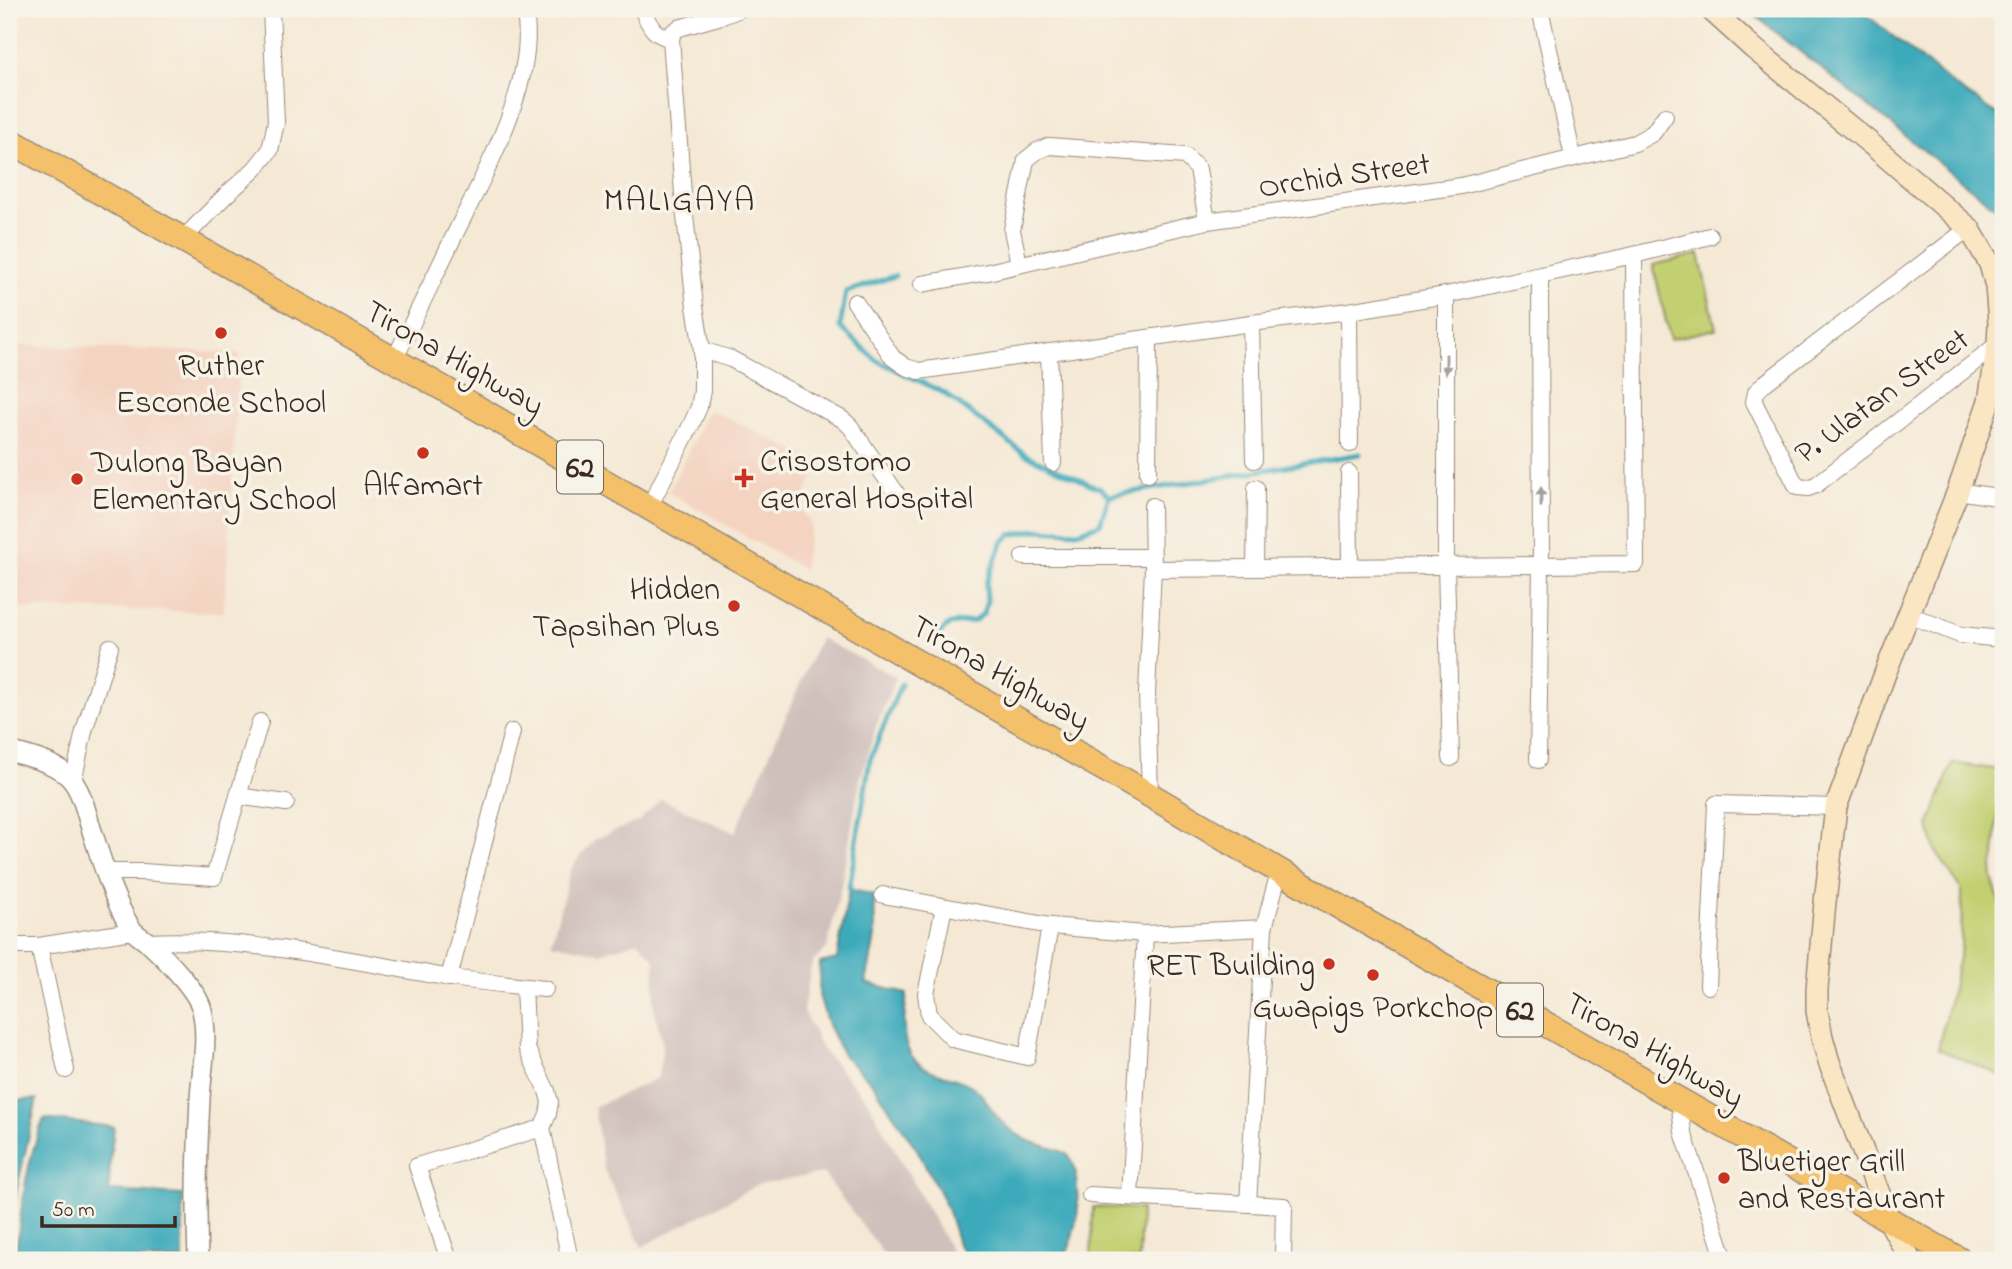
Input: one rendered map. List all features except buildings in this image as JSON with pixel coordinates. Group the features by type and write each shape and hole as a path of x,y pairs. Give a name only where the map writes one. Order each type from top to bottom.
{"main road":[{"path":"1710,9 1969,228 1990,264 1996,285 1998,344 1989,401 1958,491 1886,671 1836,807 1817,989 1817,1011 1829,1062 1890,1222 1910,1260"},
{"name":"Tirona Highway","path":"9,140 1150,795 1279,872 1960,1260"}],"street":[{"path":"183,239 225,195 255,169 270,150 276,122 271,9"},
{"path":"394,360 509,119 527,47 527,20 524,9"},
{"path":"642,9 653,30 659,36 671,39"},
{"path":"649,508 699,407 702,391 702,350 684,207 671,39 673,32 679,28 740,9"},
{"path":"1540,9 1573,157"},
{"name":"Orchid Street","path":"922,284 1207,221 1461,186 1635,143 1653,133 1665,116"},
{"path":"1019,264 1012,230 1026,160 1049,146 1185,156 1198,169 1207,221"},
{"name":"P. Ulatan Street","path":"1969,228 1765,383 1756,393 1754,402 1797,487 1808,488 1816,485 1998,344"},
{"path":"855,302 893,358 906,367 919,371 1446,295 1634,256 1710,236"},
{"path":"1023,557 1255,568 1636,564 1634,256"},
{"path":"1538,760 1541,565 1540,276"},
{"path":"1446,295 1446,566 1451,758"},
{"path":"1349,311 1350,444"},
{"path":"1251,323 1254,460"},
{"path":"1148,474 1149,338"},
{"path":"702,350 731,359 842,419 850,426 899,497"},
{"path":"1049,352 1053,463"},
{"path":"1349,473 1350,567"},
{"path":"1255,568 1256,488"},
{"path":"1958,491 2003,498"},
{"path":"1150,795 1147,693 1153,563 1152,506"},
{"path":"1910,615 1960,635 2003,639"},
{"path":"73,782 84,731 110,647"},
{"path":"106,872 214,877 260,722"},
{"path":"449,978 512,732"},
{"path":"9,751 64,772 73,782 82,800 120,909 140,937 165,958 198,997 204,1020 197,1158 198,1260"},
{"path":"238,796 286,803"},
{"path":"1709,986 1716,804 1836,807"},
{"path":"1248,1204 1264,928 1279,872"},
{"path":"883,895 1050,926 1146,934 1264,928"},
{"path":"944,907 926,994 929,1015 953,1039 1027,1057 1050,926"},
{"path":"1130,1197 1146,934"},
{"path":"9,946 140,937 184,940 281,948 449,978 545,989"},
{"path":"39,946 66,1070"},
{"path":"524,986 527,1049 550,1102 542,1128 570,1260"},
{"path":"1679,1101 1683,1132 1725,1260"},
{"path":"449,1260 417,1166 542,1128"},
{"path":"1090,1195 1284,1206 1283,1260"}],"shaded area":[{"name":"Dulong Bayan Elementary School","path":"9,345 240,353 224,612 9,608"},
{"name":"Crisostomo General Hospital","path":"709,409 820,463 800,506 811,525 803,569 668,492"},
{"path":"820,638 896,677 876,726 860,780 827,948 812,963 803,1010 822,1049 867,1100 956,1260 888,1260 823,1173 757,1185 642,1247 604,1170 594,1107 658,1078 663,1046 654,1007 655,959 638,941 600,953 551,943 571,868 595,839 639,821 661,799 735,833"}],"green space":[{"path":"1699,254 1716,329 1670,339 1653,265"},
{"path":"1952,763 2002,770 1992,878 2003,913 2002,1076 1938,1049 1961,949 1962,891 1935,850 1929,826"},
{"path":"1093,1207 1141,1209 1139,1260 1091,1260"}],"water":[{"path":"1747,9 1859,9 1956,87 2003,118 2003,214"},
{"path":"849,889 874,895 875,937 866,983 907,994 904,1029 910,1054 922,1066 976,1089 1010,1129 1027,1140 1064,1152 1073,1164 1078,1213 1069,1248 1061,1260 967,1260 958,1244 946,1205 918,1151 873,1084 843,1055 828,1025 819,995 820,963 837,959"},
{"path":"37,1099 18,1184 9,1238 9,1101"},
{"path":"44,1119 114,1127 109,1191 183,1195 183,1260 15,1260 28,1171"}],"waterway":[{"path":"895,276 846,292 840,327 876,360 944,393 1026,455 1101,489 1109,496 1100,524 1078,532 1035,530 1010,535 1002,543 986,583 987,601 983,614 974,621 950,624 933,639"},
{"path":"1109,496 1360,454"},
{"path":"849,889 870,760 901,684"}],"place":[{"name":"Ruther Esconde School","path":"221,333"},
{"name":"Alfamart","path":"423,453"},
{"name":"Crisostomo General Hospital","path":"744,478"},
{"name":"Dulong Bayan Elementary School","path":"77,479"},
{"name":"Hidden Tapsihan Plus","path":"734,606"},
{"name":"RET Building","path":"1329,964"},
{"name":"Gwapigs Porkchop","path":"1373,975"},
{"name":"Bluetiger Grill and Restaurant","path":"1724,1178"}],"district":[{"name":"MALIGAYA","path":"680,198"}]}
